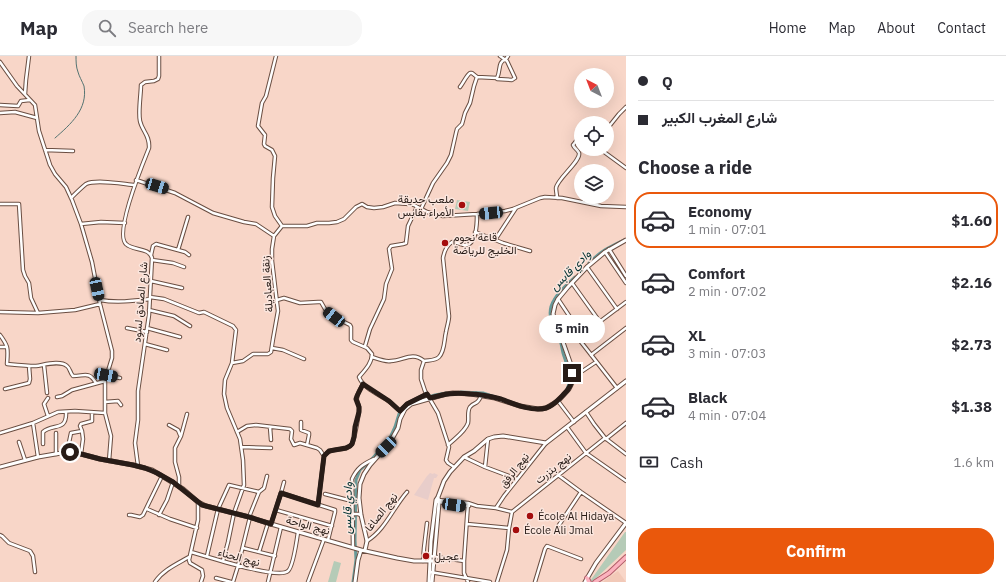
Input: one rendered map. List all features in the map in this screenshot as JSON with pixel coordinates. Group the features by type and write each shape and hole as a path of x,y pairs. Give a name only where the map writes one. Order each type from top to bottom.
{"main road":[{"path":"597,581 609,573 626,557"}],"street":[{"path":"25,95 29,56"},
{"name":"شارع الصادق لسود","path":"138,466 135,443 138,420 138,391 147,330 152,260 151,254 146,251 130,247 124,242 123,237 134,185 149,148 147,135 140,120 141,85 145,82 158,79 159,56"},
{"path":"276,56 266,96 262,103 258,126 265,135 265,146 272,150 275,156 272,207 275,216 282,226"},
{"path":"500,56 507,58"},
{"path":"460,87 470,73 477,77 512,80 515,78 507,58"},
{"path":"497,78 500,63 507,58"},
{"path":"0,62 12,79 36,107 39,131 52,171 66,186 72,198 92,262 100,304 112,351 112,358 105,381 105,413 111,436 109,461"},
{"path":"421,209 434,183 451,155 456,133 463,122 477,77"},
{"path":"0,105 19,106 21,101 31,100"},
{"path":"614,121 626,107"},
{"path":"0,113 15,112 37,118"},
{"path":"45,150 73,151"},
{"path":"557,198 557,184 579,156"},
{"path":"610,156 626,168"},
{"path":"136,180 175,193 213,213 256,224 274,236 282,226"},
{"path":"72,198 85,185 94,182 134,185"},
{"path":"282,226 307,226 317,222 337,222 362,204 367,207 374,208 395,203 409,204 428,212 443,216 505,211 540,198 551,197 601,206 626,207"},
{"path":"0,204 19,204 23,270 29,283 31,298 38,313"},
{"path":"365,346 370,329 384,299 386,284 392,269 389,253 390,248 391,246 406,243 408,226 417,207"},
{"path":"495,240 516,208"},
{"path":"372,357 390,361 408,356 424,361 439,358 444,344 450,316 443,258 444,253 452,242 464,245 470,244 474,238 477,214"},
{"path":"178,250 188,218"},
{"path":"81,224 94,222 125,224"},
{"path":"475,232 503,243 530,251"},
{"name":"زنقة العباديلة","path":"272,348 278,311 272,261 274,236"},
{"path":"366,550 367,541 359,498 360,484 364,474 374,459 392,440 402,415 407,407 411,404 430,398 453,393 495,398 520,406 538,409 546,408 558,401 569,389 572,383 572,378 570,362 553,314 555,305 558,299 587,267 609,249 626,240"},
{"path":"151,254 154,244 158,244 185,252 189,255"},
{"path":"609,249 626,276"},
{"path":"605,252 626,282"},
{"path":"152,260 173,263 184,267"},
{"path":"587,267 617,309"},
{"path":"151,282 182,288"},
{"path":"572,283 600,322"},
{"path":"100,300 112,302 150,298 164,299 199,313 204,312 233,326 236,330 232,363 225,380 224,394 227,408 240,439 244,488 234,513 223,561"},
{"path":"277,300 286,298 300,303 316,301 321,302 325,309 334,317 350,324 351,338 353,342 365,346 372,354 372,357 365,371 360,377 360,380 363,384 389,401 400,411 407,404 427,394"},
{"path":"558,299 582,336"},
{"path":"0,312 38,313 75,310 100,304"},
{"path":"617,388 596,362 580,338 625,304"},
{"path":"149,310 174,316 190,326"},
{"path":"127,328 147,330 180,337"},
{"path":"591,355 626,328"},
{"path":"0,334 8,350 7,364 28,366 55,363 65,364 73,376 92,376 96,384"},
{"path":"145,344 168,350"},
{"path":"0,347 7,347"},
{"path":"232,363 243,361 253,354 270,354 272,348 283,350 304,359"},
{"path":"424,361 421,374 424,386 438,412 448,445 449,450 446,460 454,467"},
{"path":"572,378 596,362"},
{"path":"44,365 47,393"},
{"path":"5,389 29,383 30,379 28,366"},
{"path":"106,375 120,378"},
{"path":"57,397 72,390 105,381"},
{"path":"432,582 432,556 438,500 444,481 454,467 464,457 488,439 494,437 503,436 546,443 626,381"},
{"path":"318,505 324,456 329,451 346,448 352,444 359,412 356,399 363,384"},
{"path":"448,445 465,428 468,420 469,408 479,401 481,396"},
{"path":"48,398 44,404 48,416"},
{"path":"105,402 118,401 121,404"},
{"path":"558,401 574,422"},
{"path":"0,433 33,423 58,412 105,413"},
{"path":"43,444 43,432 63,424 66,420 66,412"},
{"path":"81,454 83,440 80,426 81,424 92,421 92,412"},
{"path":"586,412 605,439 626,454"},
{"path":"179,487 179,477 174,452 181,436 187,414"},
{"path":"301,422 301,430 309,433 307,445"},
{"path":"33,423 38,457"},
{"name":"نهج بنزرت","path":"512,512 626,423"},
{"path":"170,425 178,430 181,436"},
{"path":"237,432 244,428 256,425 290,429 292,431 291,439 294,445 300,443 307,445 320,450 324,456"},
{"path":"270,427 271,440"},
{"path":"567,427 586,453 626,480"},
{"path":"67,452 71,433 82,431"},
{"path":"56,432 56,454"},
{"path":"485,467 488,439"},
{"path":"19,442 25,460"},
{"name":"نهج الرفق","path":"496,508 546,443"},
{"path":"241,447 270,448"},
{"name":"نهج الواحة","path":"0,467 38,457 67,452 138,466 152,470 173,482 198,502 206,506 250,517 269,524 361,550 397,558 423,562 432,561"},
{"path":"464,457 517,479"},
{"path":"353,547 352,478 356,471 364,463 374,459"},
{"path":"558,475 626,523 596,563 587,581"},
{"path":"129,515 140,517 143,515 162,476"},
{"path":"216,578 219,581 232,582 243,548 250,517 259,492 264,488 267,476"},
{"path":"159,515 167,500 173,482"},
{"path":"259,552 269,524 276,510 284,482"},
{"path":"207,556 218,509 228,485 259,492"},
{"name":"نهج الصاغا","path":"367,541 373,537 391,516 407,492"},
{"path":"559,525 581,492"},
{"path":"281,493 334,509 335,511 328,540"},
{"path":"325,494 352,501"},
{"path":"438,500 496,508 512,512 507,550 497,582"},
{"path":"198,502 197,528 189,560 190,563 201,569 202,582"},
{"path":"467,580 464,571 464,561 469,505"},
{"path":"146,509 170,520 197,528"},
{"path":"276,510 332,526"},
{"path":"353,514 361,515"},
{"path":"423,562 427,523"},
{"path":"467,524 509,528"},
{"path":"268,582 281,527"},
{"name":"نهج الحناء","path":"192,552 238,566 271,573 282,573 290,569 298,532"},
{"path":"0,535 9,544 30,551 33,556 35,572"},
{"path":"308,582 324,539"},
{"path":"536,582 547,546 581,559"},
{"path":"243,548 275,556"},
{"path":"355,582 356,570 361,550"},
{"path":"432,556 464,561"},
{"path":"155,582 160,575 190,557"},
{"path":"432,572 467,580 490,582"},
{"path":"429,582 432,572"}],"shaded area":[{"path":"430,473 438,475 434,478 428,500 414,495 427,476"},
{"path":"618,571 626,582 603,582 605,580"}],"green space":[{"name":"ملعب حديقة الأمراء بقابس","path":"457,200 470,202 468,211 455,209"},
{"path":"625,532 626,550 592,582 590,581"},
{"path":"334,561 341,563 336,582 328,582"}],"waterway":[{"path":"55,138 77,115 83,102 85,94 84,86 77,70 76,56"},
{"name":"وادي قابس","path":"589,263 597,255 624,240"},
{"name":"وادي قابس","path":"566,392 569,382 569,372 560,339 551,322 550,311 552,303 556,297 575,277"},
{"name":"وادي قابس","path":"461,392 483,393 495,397"},
{"name":"وادي قابس","path":"413,402 446,393"},
{"name":"وادي قابس","path":"353,582 356,560 356,480 360,470 389,440 402,410"}],"place":[{"name":"ملعب حديقة الأمراء بقابس","path":"462,205"},
{"name":"قاعة نجوم الخليج للرياضة","path":"445,243"},
{"name":"École Al Hidaya","path":"530,516"},
{"name":"École Ali Jmal","path":"516,530"},
{"name":"عجيل","path":"426,556"}],"route":[{"path":"70,452 152,470 173,482 202,505 271,524 281,493 318,505 324,456 329,451 346,448 352,444 359,412 359,404 356,399 363,384 389,401 400,411 407,404 427,394 430,398 453,393 495,398 520,406 543,409 558,401 566,392 572,380 572,373"}]}
